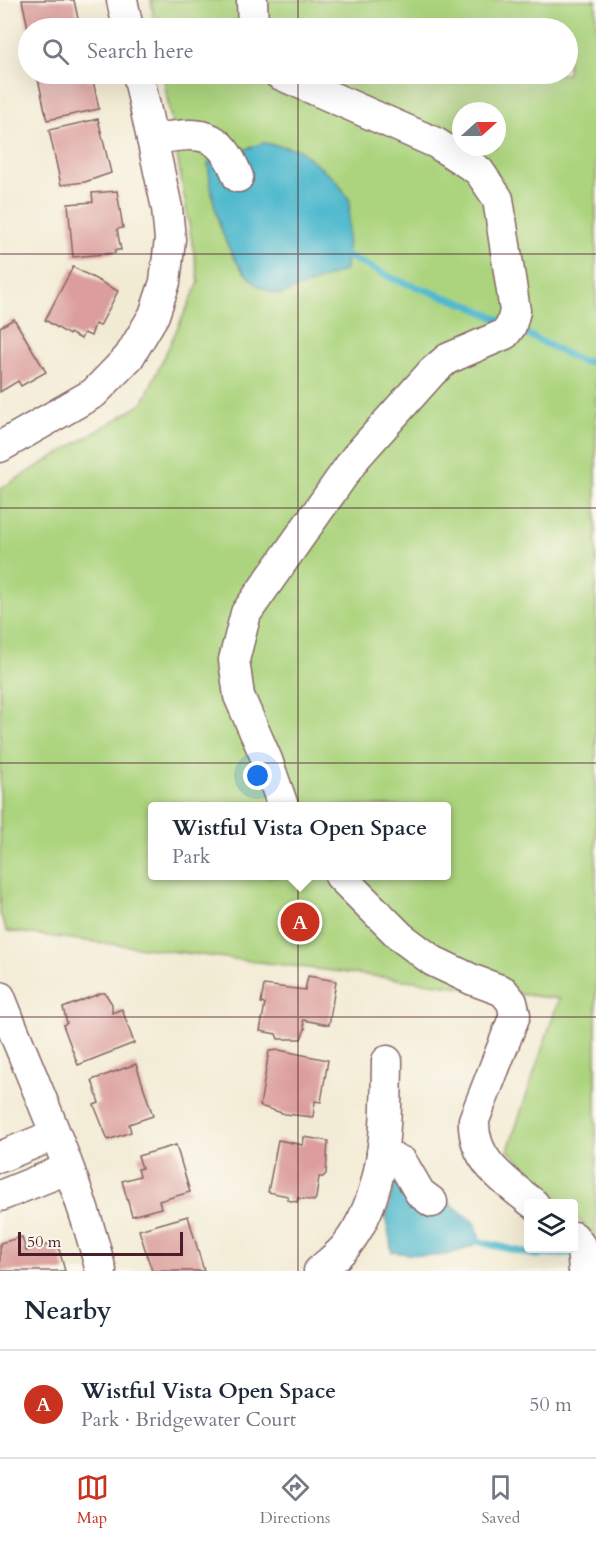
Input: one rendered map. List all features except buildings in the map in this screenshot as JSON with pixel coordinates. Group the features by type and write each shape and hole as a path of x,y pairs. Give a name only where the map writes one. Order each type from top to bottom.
{"street":[{"path":"122,0 126,18"},
{"path":"252,0 253,18"},
{"path":"0,447 94,393 129,357 154,315 165,282 170,239 167,208 140,84"},
{"path":"281,802 267,760 239,696 234,660 246,613 356,457 432,372 447,359 505,334 511,326 514,311 498,199 479,171 436,143 302,84"},
{"path":"152,139 193,134 208,136 231,157 238,177"},
{"path":"344,880 409,943 433,961 502,991 512,1002 515,1015 474,1120 474,1131 480,1153 495,1173 529,1199"},
{"path":"0,997 67,1169 92,1238 100,1271"},
{"path":"319,1271 346,1246 366,1210 380,1171 387,1061"},
{"path":"0,1156 54,1135"},
{"path":"382,1153 402,1162 420,1193 432,1202"},
{"path":"0,1196 67,1169"},
{"path":"578,1243 582,1248 584,1271"}],"green space":[{"path":"151,0 596,0 596,1237 578,1219 578,1199 558,1199 508,1150 559,999 7,931 0,914 0,489 142,404 199,282 165,84 578,84 578,18 154,18"}],"water":[{"path":"263,143 298,149 337,181 350,201 346,270 280,295 255,283 234,258 216,212 208,163"},
{"path":"396,1177 448,1202 476,1224 480,1242 457,1252 437,1256 392,1252 386,1218"}],"waterway":[{"path":"341,253 394,279 471,306 504,322"},
{"path":"517,329 582,362 596,361"},
{"path":"472,1240 524,1252"},
{"path":"527,1253 535,1255 575,1253"}],"place":[{"name":"Wistful Vista Open Space","path":"300,922"}]}
